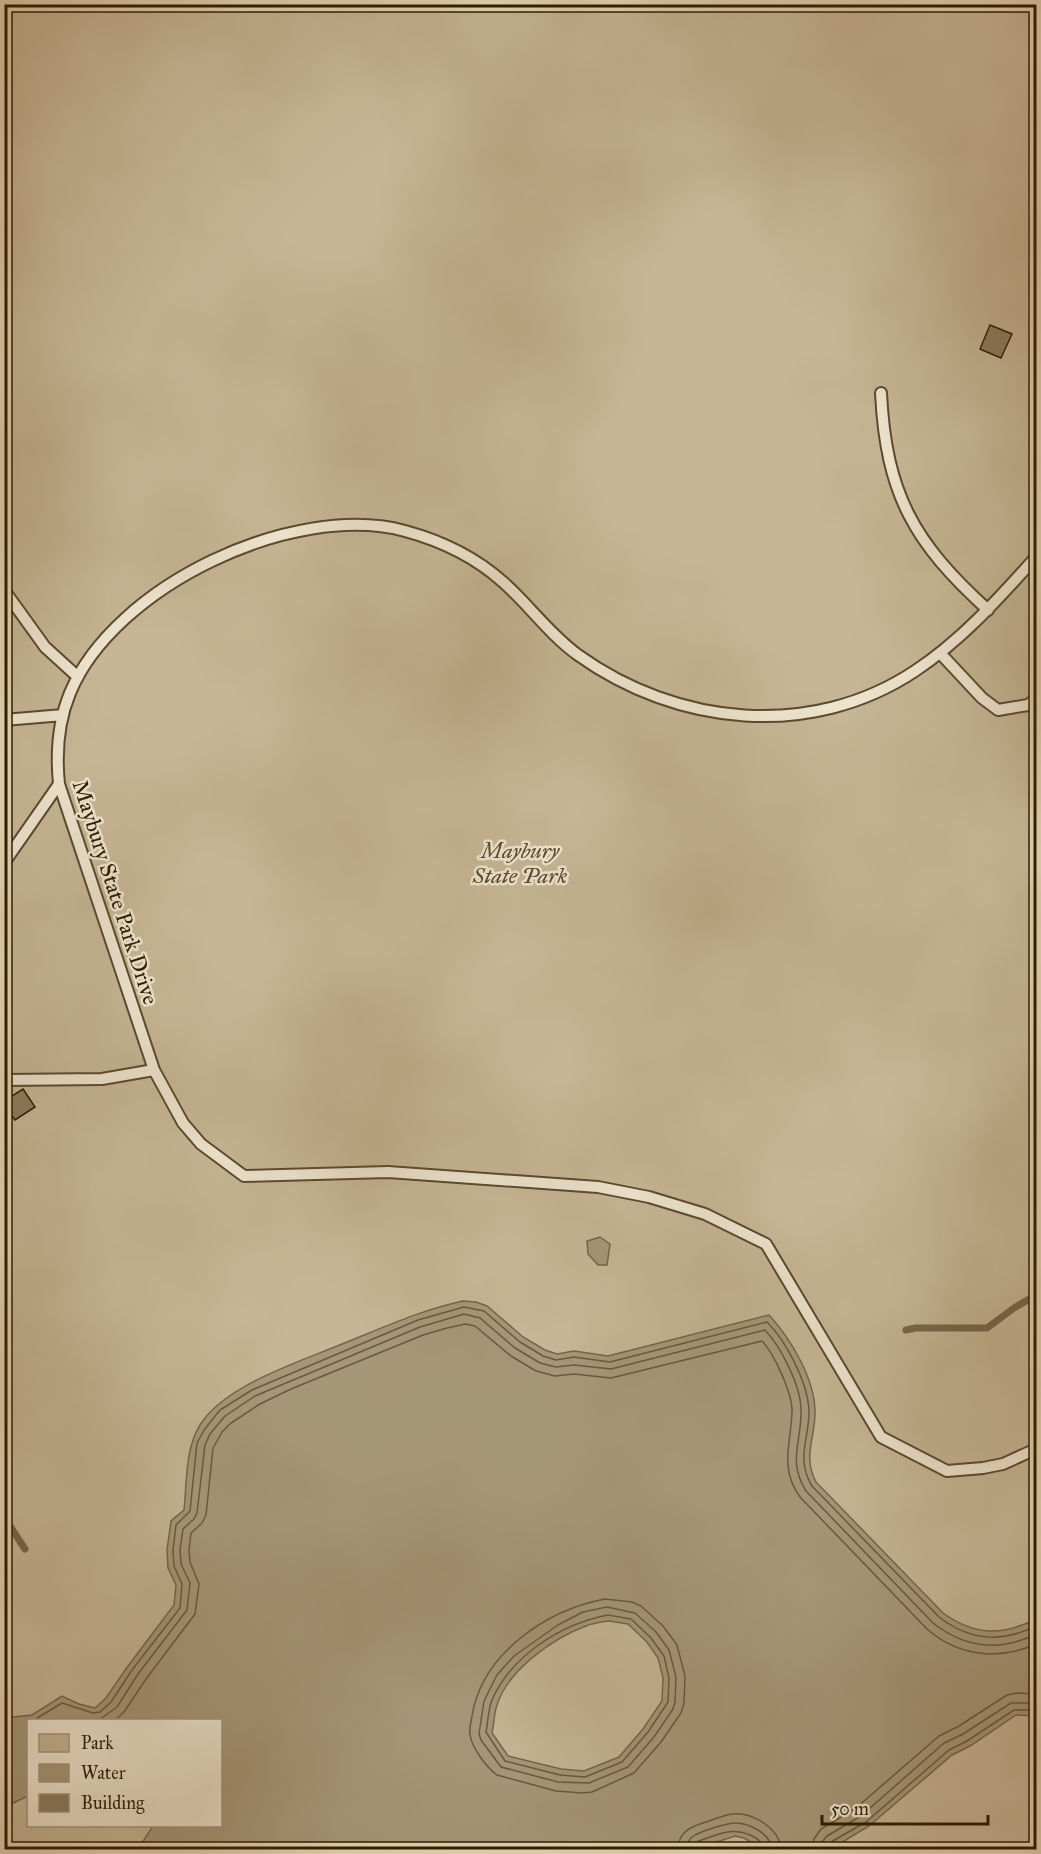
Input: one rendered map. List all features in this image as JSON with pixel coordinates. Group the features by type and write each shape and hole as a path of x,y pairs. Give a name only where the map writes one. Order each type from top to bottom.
{"lane":[{"path":"881,393 883,429 889,464 904,506 930,549 965,589 988,610"},
{"name":"Maybury State Park Drive","path":"1036,557 988,610 940,653 890,686 839,705 795,715 748,717 704,711 653,696 608,675 576,654 540,622 504,582 475,560 435,540 400,530 345,526 294,532 226,555 174,581 134,609 109,636 78,677 63,715 57,760 59,784 154,1071 183,1123 201,1144 244,1176 388,1172 598,1187 649,1197 705,1214 766,1244 881,1437 947,1471 1003,1464 1036,1449"},
{"path":"4,590 45,647 78,677"},
{"path":"940,653 982,699 998,710 1029,705 1036,699"},
{"path":"4,720 63,715"},
{"path":"4,864 59,784"},
{"path":"4,1080 102,1079 154,1071"}],"green space":[{"name":"Maybury State Park","path":"5,5 1036,5 1036,1849 5,1850"}],"water":[{"path":"600,1237 610,1244 607,1265 598,1265 588,1254 587,1241"},
{"path":"463,1301 476,1302 487,1306 523,1337 545,1350 557,1354 574,1351 608,1356 769,1315 793,1346 806,1372 814,1397 815,1420 810,1464 816,1482 943,1613 955,1621 978,1629 1000,1631 1024,1625 1036,1619 1036,1716 1016,1715 970,1746 952,1755 869,1826 831,1849 762,1849 744,1838 735,1836 692,1850 138,1849 152,1827 222,1827 222,1719 27,1719 27,1796 5,1807 5,1718 32,1715 62,1696 95,1708 106,1698 174,1605 176,1585 168,1568 167,1550 171,1521 184,1510 192,1444 200,1425 212,1411 227,1398 264,1376 432,1309","holes":["609,1621 628,1624 647,1642 658,1658 663,1678 662,1701 643,1729 619,1757 584,1771 561,1769 508,1756 492,1733 497,1705 511,1680 533,1657 573,1631 595,1623"]}],"building":[{"path":"990,325 1012,334 1001,358 980,349"},
{"path":"23,1089 35,1107 15,1120 4,1105 4,1101"}],"waterway":[{"path":"906,1330 987,1328 1036,1295"},
{"path":"4,1517 25,1549"}]}
